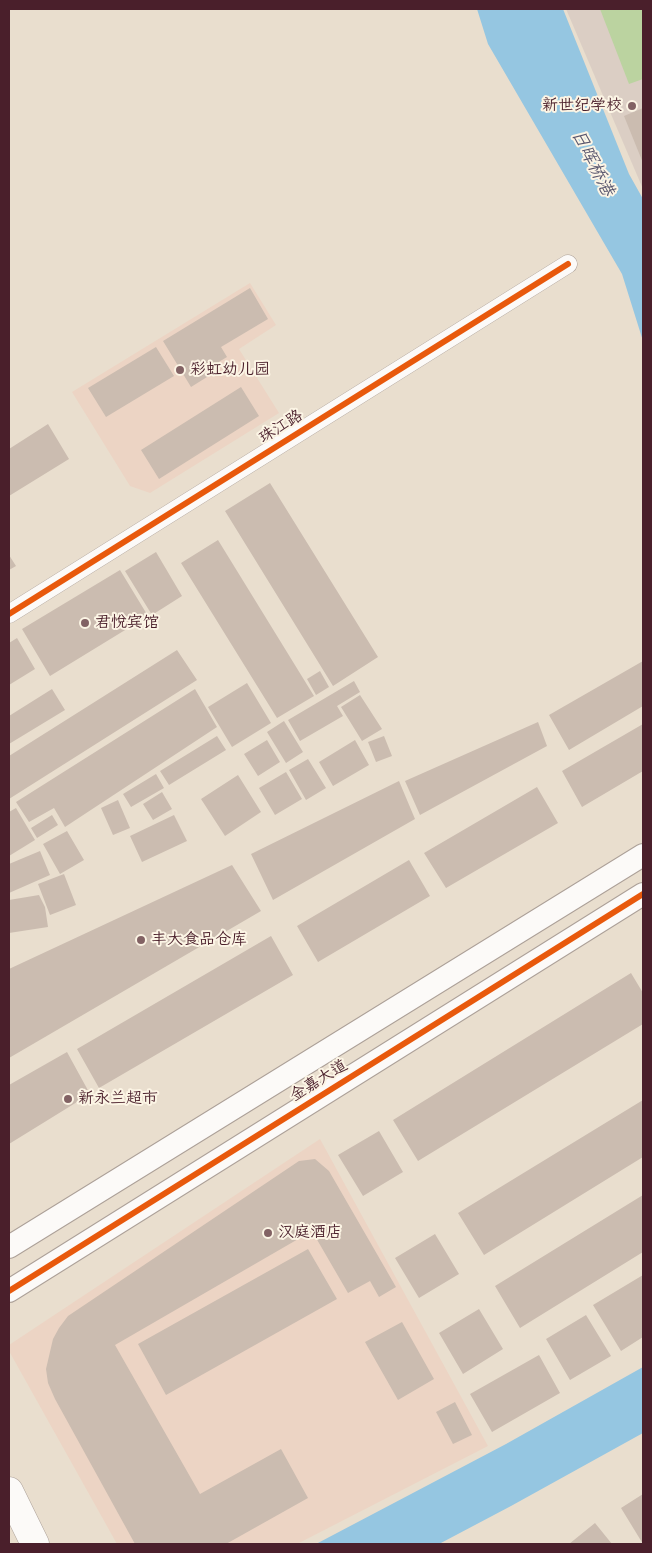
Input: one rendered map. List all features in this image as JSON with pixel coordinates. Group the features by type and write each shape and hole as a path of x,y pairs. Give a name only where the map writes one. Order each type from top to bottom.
{"main road":[{"path":"9,1491 35,1544"}],"street":[{"name":"珠江路","path":"9,614 568,264"},
{"name":"金嘉大道","path":"9,1247 643,855"},
{"name":"金嘉大道","path":"9,1291 643,894"}],"shaded area":[{"name":"新世纪学校","path":"566,9 643,9 643,189"},
{"name":"彩虹幼儿园","path":"250,283 276,325 239,349 279,413 150,493 130,486 72,392"},
{"path":"320,1139 488,1446 297,1544 117,1544 9,1351 9,1345"}],"green space":[{"path":"600,9 643,9 643,79 629,84"}],"water":[{"name":"日晖桥港","path":"477,9 563,9 629,174 643,199 643,341 622,274 488,44"},
{"path":"643,1367 643,1433 511,1506 439,1544 316,1544 506,1444"}],"building":[{"path":"643,108 643,163 624,116"},
{"path":"250,288 268,319 221,347 227,357 212,366 215,372 191,387 163,341"},
{"path":"156,347 174,376 106,417 88,388"},
{"path":"241,387 259,416 159,479 141,450"},
{"path":"48,424 69,459 9,496 9,449"},
{"path":"270,483 378,657 333,686 225,511"},
{"path":"218,540 314,696 277,718 181,563"},
{"path":"156,552 182,596 152,615 125,571"},
{"path":"9,555 16,566 9,570"},
{"name":"君悦宾馆","path":"120,570 148,616 50,676 22,629"},
{"path":"17,638 35,669 9,685 9,643"},
{"path":"177,650 197,680 9,799 9,756"},
{"path":"643,661 643,706 569,750 549,715"},
{"path":"320,671 329,687 316,695 307,679"},
{"path":"354,681 360,692 337,706 343,716 300,741 288,720"},
{"path":"247,683 271,723 232,747 208,707"},
{"path":"52,689 65,710 9,744 9,716"},
{"path":"195,689 217,727 65,827 54,808 29,822 16,802"},
{"path":"360,695 382,729 362,741 341,707"},
{"path":"284,721 303,752 286,763 267,732"},
{"path":"538,722 547,746 420,815 405,781"},
{"path":"643,724 643,771 582,807 562,771"},
{"path":"217,736 226,750 169,785 160,771"},
{"path":"384,736 392,756 376,762 368,742"},
{"path":"267,740 280,762 258,776 244,754"},
{"path":"355,740 369,765 333,786 319,762"},
{"path":"308,759 326,788 306,800 289,770"},
{"path":"286,772 302,799 275,815 259,788"},
{"path":"156,774 164,788 131,807 123,794"},
{"path":"238,775 261,812 225,836 201,799"},
{"path":"399,781 415,819 273,900 251,854"},
{"path":"537,787 558,823 446,888 424,853"},
{"path":"162,792 172,809 153,820 143,804"},
{"path":"118,800 130,828 113,835 101,808"},
{"path":"16,808 35,840 9,856 9,812"},
{"path":"52,815 58,825 37,838 31,828"},
{"path":"174,815 187,841 142,862 130,836"},
{"path":"67,831 84,860 60,874 43,844"},
{"path":"40,851 50,875 9,893 9,864"},
{"path":"409,860 430,896 318,962 297,926"},
{"name":"丰大食品仓库","path":"232,865 261,911 9,1058 9,969"},
{"path":"64,874 76,905 50,915 38,884"},
{"path":"39,895 45,907 48,927 9,933 9,900"},
{"path":"271,936 293,975 99,1088 77,1049"},
{"path":"631,973 643,993 643,1024 418,1161 393,1120"},
{"path":"67,1052 90,1094 9,1144 9,1085"},
{"path":"643,1100 643,1157 484,1255 458,1213"},
{"path":"379,1131 403,1172 363,1196 338,1155"},
{"path":"315,1159 329,1171 396,1287 379,1297 370,1281 348,1293 312,1231 115,1345 200,1494 281,1449 308,1498 226,1544 135,1544 48,1383 46,1369 53,1339 68,1316 299,1161"},
{"path":"643,1195 643,1252 520,1328 495,1286"},
{"path":"435,1234 459,1274 419,1298 395,1258"},
{"path":"308,1249 337,1299 166,1395 138,1344"},
{"path":"643,1275 643,1337 621,1351 593,1305"},
{"path":"479,1309 503,1349 463,1374 439,1333"},
{"path":"586,1315 611,1356 570,1380 546,1339"},
{"path":"402,1322 434,1379 398,1400 365,1342"},
{"path":"539,1355 560,1393 492,1432 470,1394"},
{"path":"455,1402 472,1435 453,1444 436,1412"},
{"path":"643,1494 643,1544 621,1508"},
{"path":"595,1523 612,1544 569,1544"}],"cycle path":[{"path":"9,614 568,264"},
{"path":"9,1291 643,894"}],"place":[{"name":"新世纪学校","path":"632,106"},
{"name":"彩虹幼儿园","path":"180,370"},
{"name":"君悦宾馆","path":"85,623"},
{"name":"丰大食品仓库","path":"141,940"},
{"name":"新永兰超市","path":"68,1099"},
{"name":"汉庭酒店","path":"268,1233"}]}
